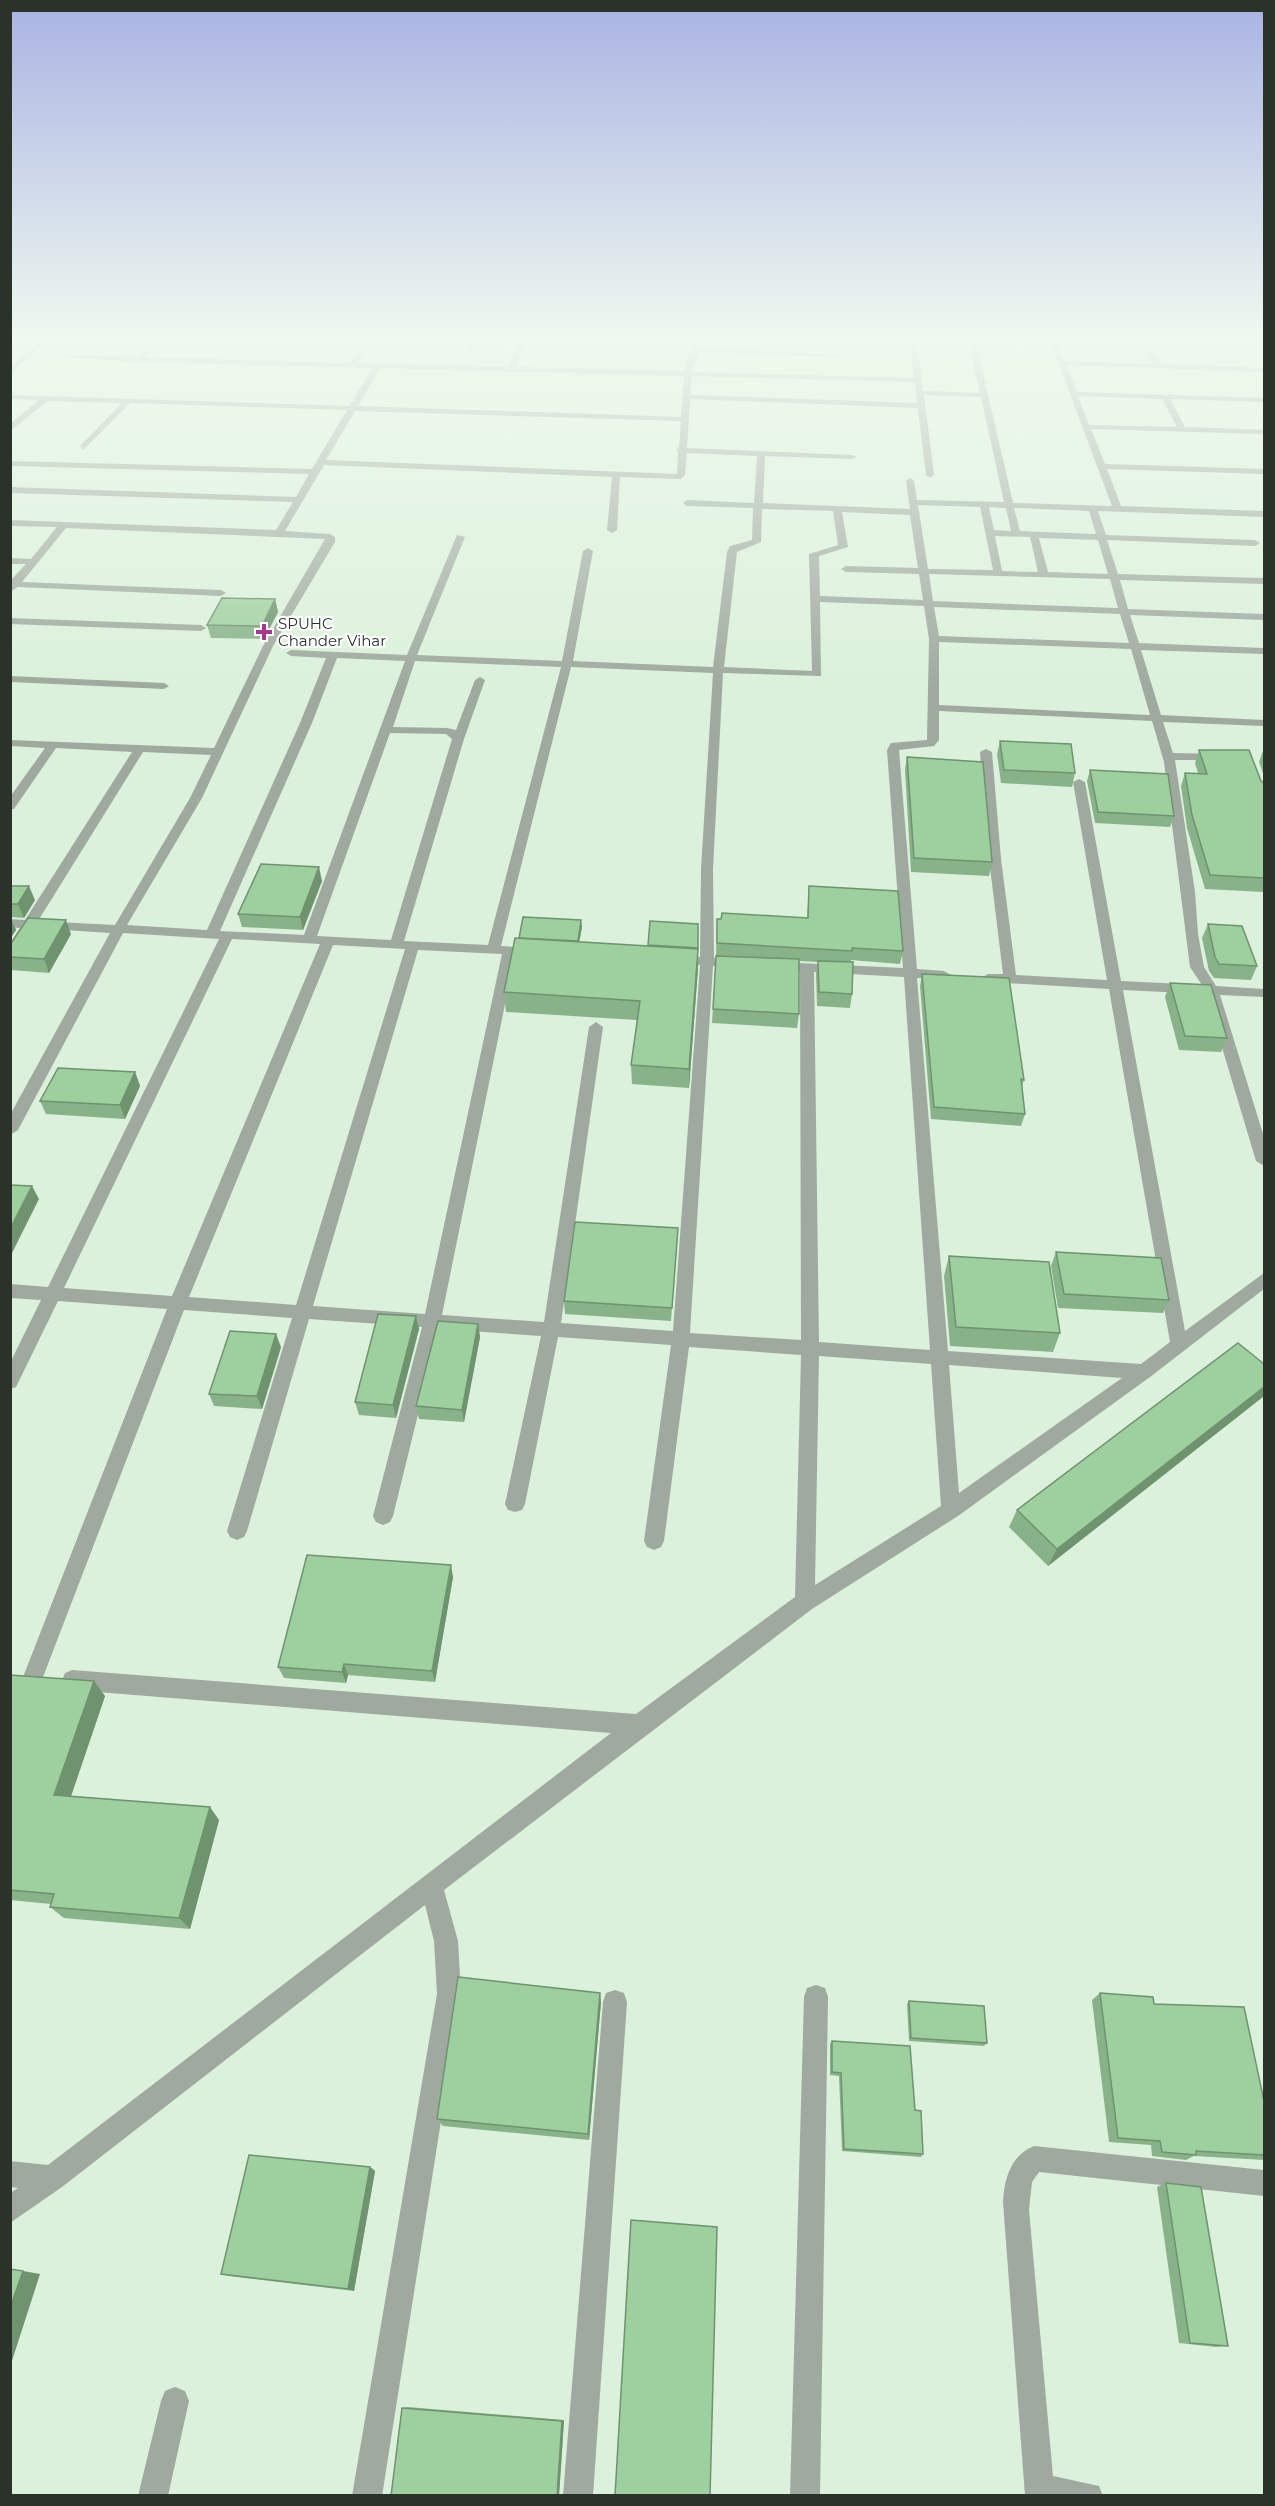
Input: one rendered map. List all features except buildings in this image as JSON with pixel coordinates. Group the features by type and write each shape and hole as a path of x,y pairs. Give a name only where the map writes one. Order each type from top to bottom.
{"street":[{"path":"279,533 325,455"},
{"path":"321,462 678,477 681,475 681,455"},
{"path":"654,1541 681,1339 707,962 707,868 718,670 733,548 756,542 761,455"},
{"path":"805,455 852,457"},
{"path":"928,455 930,475"},
{"path":"998,455 1016,534"},
{"path":"1098,455 1118,509"},
{"path":"10,463 315,472"},
{"path":"1102,466 1264,471"},
{"path":"612,531 616,475"},
{"path":"910,481 934,639 933,740 930,744 895,745 893,750 951,1510"},
{"path":"10,490 298,500"},
{"path":"687,503 837,509 984,504 1264,514"},
{"path":"984,504 998,573"},
{"path":"1093,508 1112,578 1125,611 1133,646 1169,756 1189,892 1194,956 1197,967 1212,990 1264,1161"},
{"path":"291,653 817,674 814,554 843,547 837,509"},
{"path":"10,523 330,537 330,542 268,646 196,798 120,927 10,1130"},
{"path":"12,586 64,525"},
{"path":"990,533 1255,543"},
{"path":"1034,535 1044,575"},
{"path":"309,940 411,658 460,537"},
{"path":"493,950 567,664 588,551"},
{"path":"10,561 34,561"},
{"path":"846,568 1264,581"},
{"path":"12,586 221,593"},
{"path":"814,598 1264,617"},
{"path":"10,621 201,628"},
{"path":"934,639 1264,651"},
{"path":"10,1382 220,934 333,654"},
{"path":"10,680 164,686"},
{"path":"237,1531 303,1312 458,739 480,680"},
{"path":"935,708 1264,723"},
{"path":"386,729 447,731 455,734 458,739"},
{"path":"10,743 218,752"},
{"path":"10,806 53,745"},
{"path":"10,954 139,749"},
{"path":"986,752 995,859 1010,979"},
{"path":"1169,756 1227,757"},
{"path":"1079,782 1179,1345"},
{"path":"10,923 120,927 544,953"},
{"path":"33,1677 178,1303 328,941"},
{"path":"384,1516 432,1322 509,951"},
{"path":"661,959 954,976"},
{"path":"805,1602 810,1348 807,968"},
{"path":"976,977 1264,993"},
{"path":"515,1504 551,1330 596,1027"},
{"path":"10,2210 639,1725 805,1602 951,1510 1144,1372 1264,1280"},
{"path":"10,1291 1144,1372"},
{"path":"10,1675 639,1725"},
{"path":"367,2496 449,1994 446,1941 431,1886"},
{"path":"805,2496 816,1997"},
{"path":"578,2496 615,2002"},
{"path":"1089,2496 1039,2492 1016,2210 1016,2187 1023,2168 1034,2159 1264,2183"},
{"path":"10,2174 53,2178"},
{"path":"153,2496 175,2401"}],"place":[{"name":"SPUHC Chander Vihar","path":"264,632"}]}
